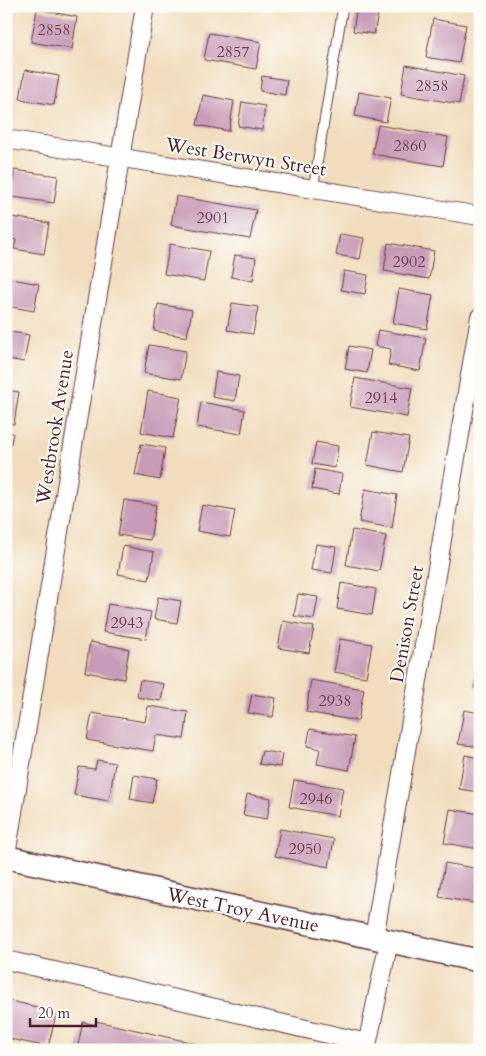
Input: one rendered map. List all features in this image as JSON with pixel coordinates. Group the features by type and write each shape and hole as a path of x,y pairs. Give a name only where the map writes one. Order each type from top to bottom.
{"street":[{"name":"Westbrook Avenue","path":"6,856 145,6"},
{"name":"West Berwyn Street","path":"6,138 480,216"},
{"name":"Denison Street","path":"366,1047 480,317"},
{"name":"West Troy Avenue","path":"6,856 480,961"},
{"path":"6,960 366,1047"}],"lane":[{"path":"313,189 343,6"}],"building":[{"path":"357,6 379,9 374,34 353,31"},
{"path":"37,9 77,17 72,49 31,42"},
{"path":"433,19 466,25 459,63 426,57"},
{"path":"209,33 261,42 256,69 204,60"},
{"path":"406,65 464,76 459,104 401,94"},
{"path":"25,70 59,76 54,105 20,99"},
{"path":"262,76 287,80 285,95 260,91"},
{"path":"359,92 391,98 386,122 355,116"},
{"path":"203,95 234,101 229,131 197,125"},
{"path":"242,102 265,106 262,130 238,126"},
{"path":"378,125 448,137 443,166 372,154"},
{"path":"14,170 58,176 54,203 13,197 11,207 6,206 6,181 13,182"},
{"path":"176,196 256,210 250,239 171,225"},
{"path":"6,216 49,223 44,254 14,249 16,240 6,238"},
{"path":"340,234 364,238 360,259 336,255"},
{"path":"388,243 434,251 429,279 384,271"},
{"path":"170,244 209,251 204,281 164,274"},
{"path":"235,255 256,258 253,281 231,277"},
{"path":"344,271 368,275 365,294 341,290"},
{"path":"6,278 39,284 34,311 6,306"},
{"path":"399,289 433,295 427,329 393,323"},
{"path":"232,303 258,307 253,334 227,330"},
{"path":"158,304 192,310 187,337 154,331"},
{"path":"378,330 426,338 420,371 388,365 391,349 375,346"},
{"path":"6,331 29,335 24,362 6,359"},
{"path":"149,345 186,351 181,379 144,373"},
{"path":"349,346 371,350 367,373 345,369"},
{"path":"216,372 239,376 235,401 212,397"},
{"path":"355,378 412,388 407,417 350,407"},
{"path":"6,390 19,392 14,424 6,423"},
{"path":"148,391 181,397 173,438 141,432"},
{"path":"201,402 245,410 241,434 197,427"},
{"path":"6,432 13,433 7,463 6,463"},
{"path":"373,432 409,438 403,472 367,465"},
{"path":"316,442 338,446 335,468 312,464"},
{"path":"141,444 165,448 160,480 135,475"},
{"path":"315,469 342,474 339,494 312,489"},
{"path":"365,489 397,495 392,528 359,522"},
{"path":"124,500 156,505 150,540 118,535"},
{"path":"202,505 235,511 230,537 197,531"},
{"path":"352,530 386,536 379,571 346,565"},
{"path":"316,544 336,547 332,573 311,570"},
{"path":"123,546 154,552 149,580 118,574"},
{"path":"341,583 376,589 372,615 337,609"},
{"path":"298,594 318,597 314,619 294,616"},
{"path":"158,597 181,601 177,623 154,619"},
{"path":"108,604 151,612 146,639 103,632"},
{"path":"283,621 314,627 309,653 278,648"},
{"path":"340,639 372,644 366,677 334,672"},
{"path":"90,642 129,649 124,679 85,672"},
{"path":"480,661 480,689 474,688"},
{"path":"140,680 164,684 161,701 137,697"},
{"path":"311,680 364,689 358,721 306,712"},
{"path":"252,694 276,698 273,717 248,713"},
{"path":"148,706 188,712 184,739 156,735 153,751 87,740 92,713 145,722"},
{"path":"464,710 480,713 480,747 458,744"},
{"path":"310,729 355,737 349,770 317,764 320,749 307,746"},
{"path":"262,751 282,754 280,767 259,764"},
{"path":"465,755 480,758 480,792 459,789"},
{"path":"97,760 115,763 109,801 74,795 79,767 95,769"},
{"path":"134,775 157,779 152,803 130,799"},
{"path":"294,780 343,788 338,816 289,807"},
{"path":"247,794 271,798 267,819 243,815"},
{"path":"450,809 480,814 480,849 444,843"},
{"path":"280,829 334,839 329,867 275,856"},
{"path":"445,863 480,869 480,904 439,897"},
{"path":"6,1000 45,1009 44,1013 56,1015 48,1047 6,1038"},
{"path":"96,1021 220,1050 77,1050 83,1022 95,1025"}]}
